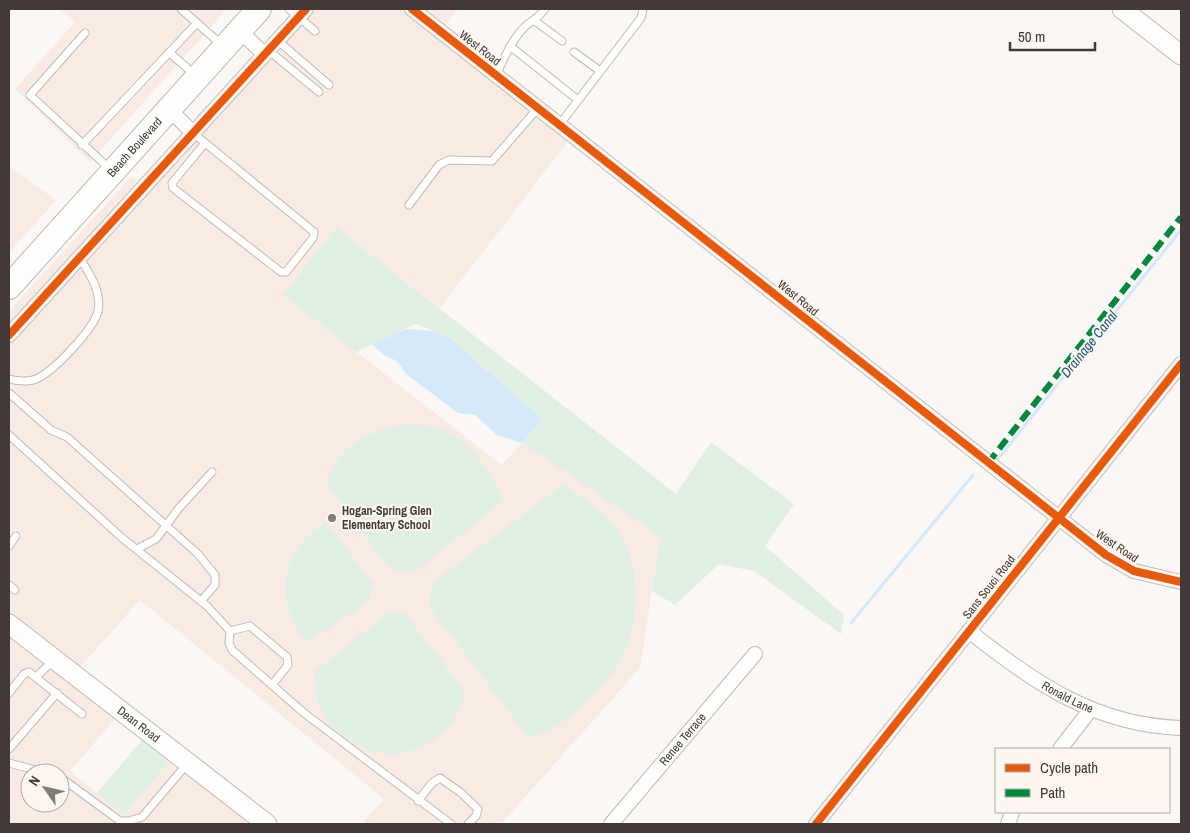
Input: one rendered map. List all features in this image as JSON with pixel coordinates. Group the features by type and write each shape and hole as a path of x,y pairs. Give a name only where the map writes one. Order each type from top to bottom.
{"highway":[{"name":"Beach Boulevard","path":"11,280 259,9"}],"main road":[{"path":"1122,9 1181,55"},
{"name":"Dean Road","path":"9,624 261,822"}],"street":[{"name":"West Road","path":"412,9 1119,564 1147,576 1181,582"},
{"path":"9,335 270,48 298,11"},
{"path":"232,39 270,48"},
{"path":"169,109 193,133"},
{"name":"Sans Souci Road","path":"816,824 1181,364"},
{"name":"Ronald Lane","path":"969,631 1038,684 1091,709 1133,722 1181,728"},
{"name":"Renee Terrace","path":"610,824 755,654"},
{"path":"1061,748 1091,709"}],"lane":[{"path":"181,9 197,23 232,39"},
{"path":"496,75 510,46 528,24 535,21 545,9"},
{"path":"560,124 641,18 643,9"},
{"path":"298,11 315,31"},
{"path":"535,21 562,42"},
{"path":"82,145 197,23"},
{"path":"85,33 30,95 112,171"},
{"path":"510,46 578,100"},
{"path":"270,48 329,85"},
{"path":"270,48 319,92"},
{"path":"574,52 600,71"},
{"path":"170,53 197,77"},
{"path":"408,206 439,165 449,160 492,161 538,108"},
{"path":"193,133 314,232 313,238 286,272 281,272 173,188 172,183 205,143"},
{"path":"9,379 34,380 47,373 89,328 98,312 98,299 94,281 79,257"},
{"path":"9,393 51,430 67,437 198,554 214,575 215,585 201,600"},
{"path":"9,435 136,549 201,600 230,631 229,644 232,650 311,718 418,801 452,824"},
{"path":"136,549 156,539 212,472"},
{"path":"9,546 16,536"},
{"path":"230,631 250,626 287,657 288,665 272,685"},
{"path":"37,676 54,659"},
{"path":"9,693 24,674 29,672 37,676 82,714"},
{"path":"9,749 57,693"},
{"path":"70,784 120,821 129,822 142,817 187,763"},
{"path":"418,801 432,783 440,778 460,792 478,809 476,816 468,824"}],"shaded area":[{"path":"59,9 227,9 90,162 15,89 75,22"},
{"name":"Hogan-Spring Glen Elementary School","path":"315,9 403,9 569,140 440,308 336,228 283,295 502,465 522,443 660,536 640,668 501,824 362,824 384,799 140,600 79,668 9,613 9,311 131,177 146,189"},
{"path":"421,9 458,9 443,28"},
{"path":"9,166 56,200 9,253"},
{"path":"336,227 676,494 711,442 794,504 765,546 844,615 841,634 754,571 719,564 675,605 652,591 660,536 522,443 541,419 449,337 416,324 356,352 283,295"},
{"path":"401,425 429,426 456,436 475,453 505,499 414,573 390,569 326,483 338,459 354,443 375,432"},
{"path":"563,484 600,510 621,535 633,567 636,601 634,619 625,652 614,671 604,683 554,728 528,737 429,607 433,583"},
{"path":"326,521 373,584 370,601 308,642 299,632 288,608 286,581 288,568 300,544"},
{"path":"389,612 405,614 465,691 457,714 441,733 420,747 396,754 384,754 361,747 339,733 330,724 318,703 314,672"},
{"path":"9,636 115,719 70,771 124,815 169,762 246,820 243,824 9,824"},
{"path":"142,740 169,762 124,815 97,793"}],"water":[{"path":"406,329 433,331 449,337 542,419 522,443 497,435 475,415 458,413 406,374 397,361 385,356 372,344"}],"waterway":[{"name":"Drainage Canal","path":"998,459 1181,230"},
{"name":"Drainage Canal","path":"851,623 973,475"}],"marked path":[{"path":"988,463 1181,217"}],"cycle path":[{"path":"9,335 306,9"},
{"path":"412,9 1106,555 1134,571 1181,582"},
{"path":"816,824 1181,364"}],"place":[{"name":"Hogan-Spring Glen Elementary School","path":"332,518"}]}
